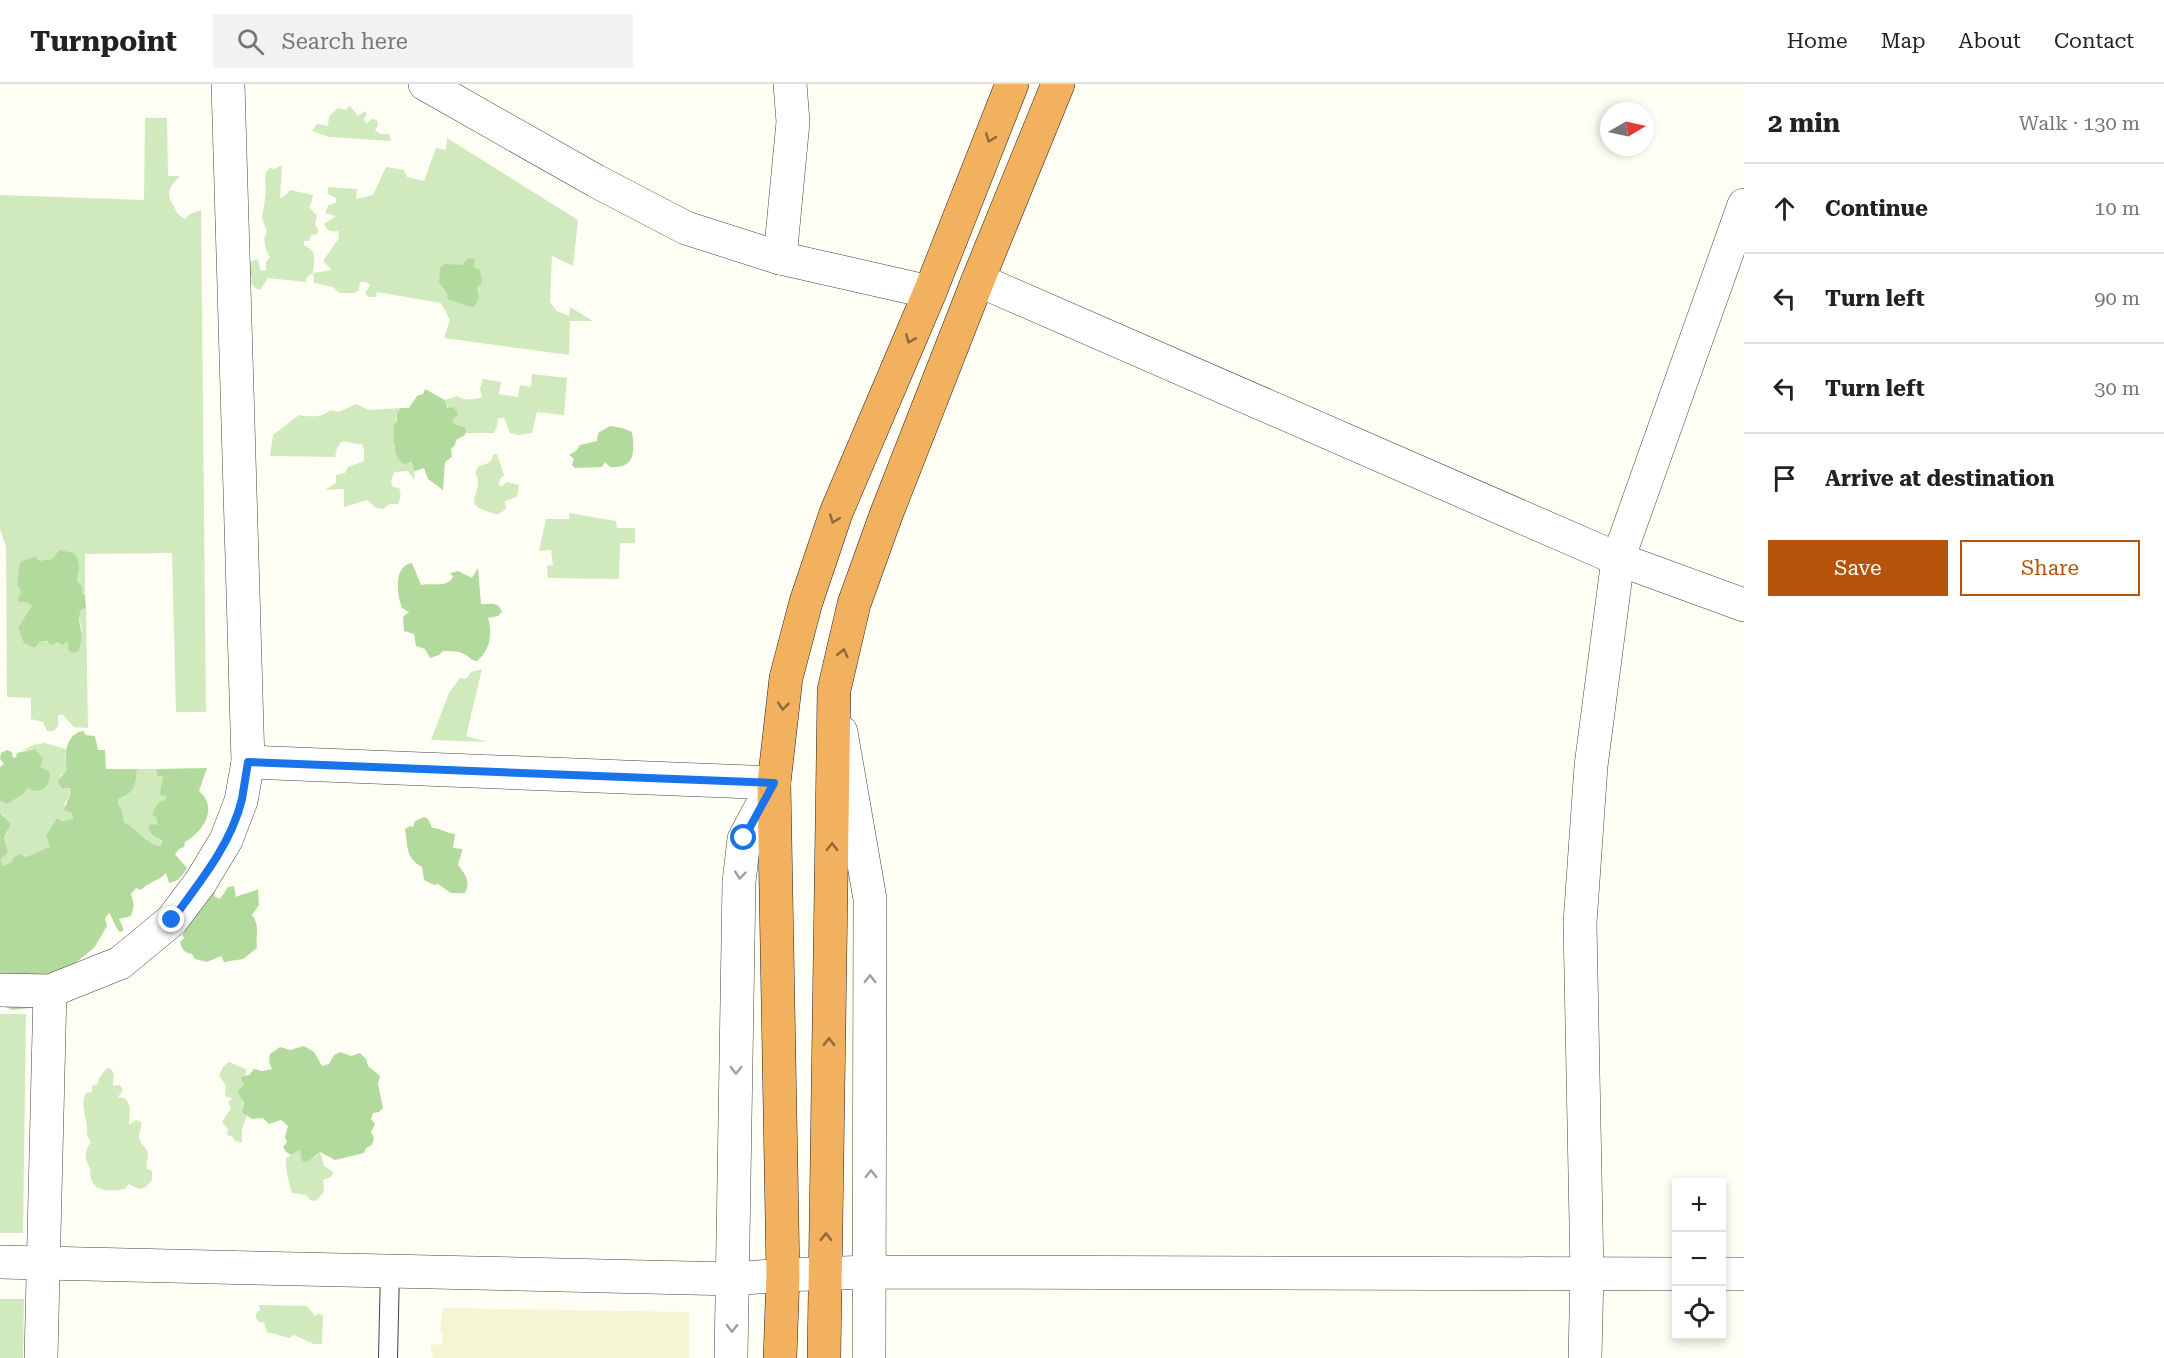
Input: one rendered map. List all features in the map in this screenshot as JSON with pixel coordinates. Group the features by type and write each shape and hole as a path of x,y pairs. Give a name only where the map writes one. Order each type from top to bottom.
{"highway":[{"path":"780,1358 783,1275 774,783 786,678 806,602 836,513 930,292 1012,84"},
{"path":"824,1358 834,690 854,604 890,504 1058,84"}],"street":[{"path":"0,990 50,990 120,963 172,920 200,883 226,840 241,801 248,762 228,84"},
{"path":"425,84 596,181 687,228 780,258 930,292"},
{"path":"780,258 793,122 790,84"},
{"path":"1585,1358 1587,1273 1580,923 1591,766 1618,559 1744,205"},
{"path":"978,280 1618,559 1744,605"},
{"path":"834,690 870,899 871,1272 869,1358"},
{"path":"248,762 774,783 744,838 739,882 731,1358"},
{"path":"41,1358 50,990"},
{"path":"0,1262 733,1279 871,1272 1672,1274"},
{"path":"1726,1274 1744,1274"}],"lane":[{"path":"388,1358 390,1270"}],"green space":[{"path":"350,106 358,116 365,111 366,124 372,119 377,120 378,125 375,130 380,134 389,134 391,141 329,137 312,131 317,124 328,126 329,116 338,108 345,110"},
{"path":"145,118 167,118 168,176 180,176 171,186 169,193 176,211 185,219 190,214 201,210 206,712 176,712 172,553 85,554 85,595 77,579 79,572 53,559 18,567 17,585 32,606 18,627 30,645 35,648 40,642 68,640 82,632 79,615 81,610 86,608 88,728 74,727 63,715 58,715 58,726 54,731 47,731 43,722 31,719 31,698 7,697 6,547 0,529 0,195 144,200"},
{"path":"447,138 578,220 573,266 552,256 550,302 557,311 569,316 570,307 593,321 570,321 569,355 444,338 450,320 441,303 377,292 376,297 368,297 365,293 370,285 366,282 360,282 359,290 354,293 340,293 333,287 314,283 313,273 332,270 323,261 339,238 338,231 326,228 324,224 336,216 325,213 329,205 336,203 336,198 328,194 328,187 357,189 356,199 373,195 386,167 404,170 407,177 424,181 436,148 446,150"},
{"path":"282,165 280,198 290,190 313,195 309,207 317,216 315,224 318,230 309,241 304,241 304,245 313,253 313,273 306,278 306,282 268,278 260,290 251,283 252,277 247,273 248,263 258,259 260,270 266,271 266,262 270,257 265,244 267,232 262,218 266,172 270,168 274,169"},
{"path":"468,258 475,259 474,267 480,270 482,282 477,288 479,298 474,307 448,300 447,293 439,282 440,268 445,264 462,265"},
{"path":"532,374 567,378 564,415 537,412 532,433 518,435 510,433 504,418 498,418 494,433 466,433 465,428 455,424 452,420 445,400 457,396 469,400 482,397 480,389 483,379 501,382 499,394 518,397 520,385 531,387"},
{"path":"425,389 445,400 447,408 452,407 457,411 458,415 452,420 455,424 466,428 465,435 456,440 451,449 452,457 445,462 443,490 428,479 424,468 415,471 411,462 404,464 400,461 394,446 394,425 397,421 397,412 401,408 409,408"},
{"path":"356,404 369,410 401,408 397,412 394,447 415,468 414,480 408,471 394,472 391,482 393,487 400,490 398,504 390,504 383,509 376,508 367,500 344,507 344,489 325,490 336,483 336,475 345,473 348,467 364,461 362,444 341,442 335,457 270,456 273,435 299,415 316,416 330,410 339,412"},
{"path":"610,426 632,432 633,452 629,462 618,467 610,467 605,462 602,467 575,468 572,465 574,459 569,455 580,445 597,441 598,433"},
{"path":"493,454 497,454 504,475 499,485 502,486 507,482 519,485 517,497 505,501 506,508 498,514 482,509 474,501 478,482 475,472 479,466 490,461"},
{"path":"569,513 616,521 617,528 635,528 635,543 620,543 619,579 548,578 547,566 553,565 551,550 539,551 546,519 569,519"},
{"path":"59,550 74,553 76,556 79,565 77,580 85,595 86,608 81,610 79,619 80,645 78,651 73,653 68,650 68,641 63,645 57,642 51,645 47,641 40,642 35,648 24,643 18,627 32,606 27,602 19,602 18,597 21,594 17,585 20,563 36,557 39,561 53,559"},
{"path":"412,563 421,585 447,583 453,577 450,573 458,571 472,578 478,568 481,604 496,605 502,612 498,616 488,618 490,629 488,647 477,661 462,653 451,651 443,651 430,658 425,649 416,646 414,634 404,631 403,617 409,612 402,608 398,581 402,569"},
{"path":"482,669 466,736 488,742 431,740 449,693 460,678 466,679 471,672"},
{"path":"83,731 86,735 95,736 98,750 105,750 106,769 137,769 133,788 128,794 118,799 118,805 124,822 151,843 161,846 162,840 150,831 148,826 158,825 156,817 152,816 156,806 165,800 166,796 160,795 163,776 157,776 156,769 207,768 199,791 208,805 208,812 203,826 175,854 187,868 180,878 169,883 166,873 141,890 136,888 131,894 134,905 131,916 119,919 124,930 120,932 118,930 109,913 105,918 107,926 94,948 75,963 72,971 38,1007 13,1010 0,1005 0,813 11,824 4,838 8,852 1,859 3,866 12,862 13,858 20,854 26,857 50,847 46,835 57,818 62,821 73,819 72,813 64,810 71,792 69,788 62,788 57,781 67,770 66,752 69,741 72,736"},
{"path":"45,743 66,749 67,770 59,777 71,792 64,805 72,813 73,820 62,821 57,818 46,835 51,847 3,866 2,848 8,832 4,816 0,813 0,801 7,804 22,795 40,767 34,749 22,751 33,745"},
{"path":"35,749 43,759 40,767 50,772 47,785 37,791 28,788 22,795 7,804 0,801 0,767 4,764 0,759 1,753 7,750 12,752 13,758 17,753"},
{"path":"137,769 156,769 157,776 163,776 165,800 155,807 152,816 156,817 161,835 161,846 146,839 124,822 118,805 118,799 125,797 137,776"},
{"path":"424,817 428,819 432,828 455,834 453,848 462,849 458,865 467,881 465,893 451,893 438,884 434,885 424,880 422,867 410,856 405,829 413,827 415,821"},
{"path":"234,886 236,897 258,889 259,905 252,915 257,927 257,948 243,959 224,962 221,956 207,962 195,959 192,954 185,952 180,942 184,938 182,935 185,931 182,926 216,887 214,896 220,899 228,887"},
{"path":"0,1014 26,1014 23,1233 0,1233"},
{"path":"304,1046 314,1052 322,1066 329,1064 334,1055 340,1052 351,1056 360,1053 366,1059 368,1066 380,1076 378,1084 383,1108 373,1113 371,1119 375,1124 371,1132 374,1138 372,1145 366,1148 364,1153 335,1160 320,1152 307,1162 302,1161 300,1150 291,1155 283,1147 287,1142 285,1137 288,1126 281,1120 269,1124 263,1118 252,1119 242,1112 244,1103 237,1091 244,1085 241,1077 249,1075 254,1069 262,1071 272,1069 269,1062 270,1054 280,1047 290,1050"},
{"path":"229,1062 246,1069 242,1096 243,1112 247,1116 242,1128 242,1143 227,1135 228,1129 222,1122 231,1108 228,1102 232,1099 225,1096 226,1086 219,1075"},
{"path":"107,1068 111,1069 114,1074 113,1086 120,1085 123,1090 118,1097 126,1099 130,1107 129,1125 136,1120 141,1122 139,1139 148,1154 147,1169 152,1171 152,1180 146,1187 139,1189 129,1184 125,1189 105,1190 96,1187 91,1179 86,1156 91,1142 87,1136 83,1103 86,1093 92,1092 92,1086 98,1084 99,1078"},
{"path":"300,1150 315,1157 320,1152 324,1166 333,1172 331,1177 323,1180 324,1192 316,1201 310,1200 306,1195 292,1193 286,1158"},
{"path":"0,1299 24,1299 23,1358 0,1358"},
{"path":"259,1305 307,1306 315,1316 323,1315 322,1344 314,1344 294,1335 289,1338 267,1332 264,1323 259,1322 256,1318 256,1313 260,1310"},
{"path":"443,1308 689,1312 689,1358 433,1358 430,1344 442,1345 443,1336 440,1329"}],"route":[{"path":"172,920 200,883 226,840 241,801 248,762 774,783 744,838"}]}
